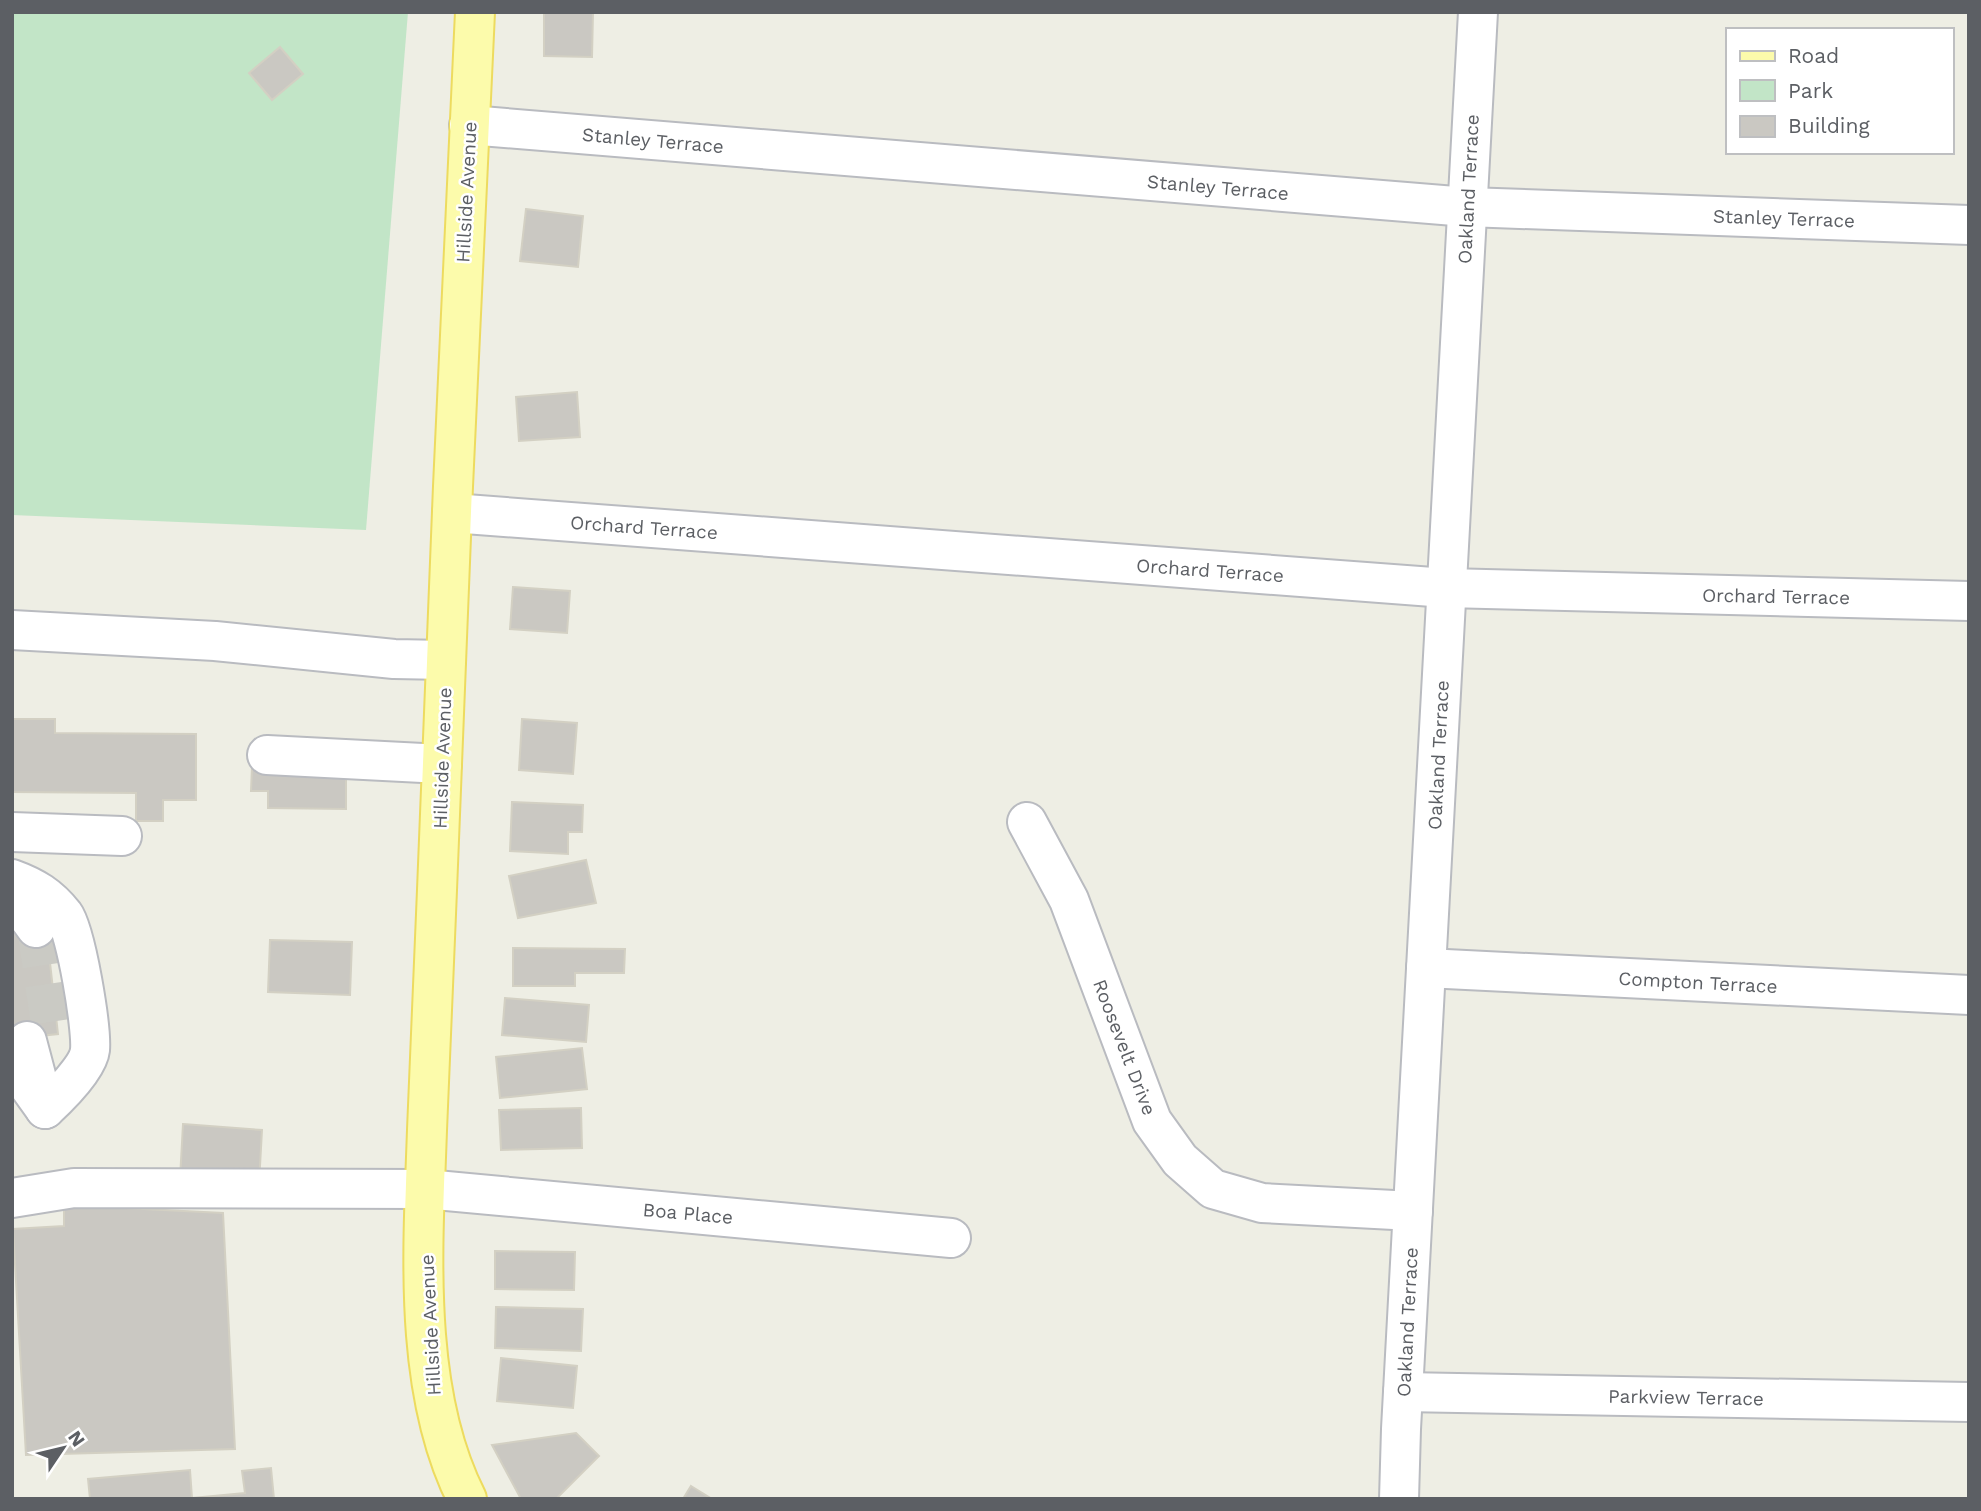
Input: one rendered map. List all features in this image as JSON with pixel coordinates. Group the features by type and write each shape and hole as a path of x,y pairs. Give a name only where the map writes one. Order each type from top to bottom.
{"main road":[{"name":"Hillside Avenue","path":"467,1499 442,1440 431,1378 425,1306 425,1189 475,12"}],"street":[{"name":"Oakland Terrace","path":"1399,1499 1478,12"},
{"name":"Stanley Terrace","path":"469,125 1467,207 1969,225"},
{"name":"Orchard Terrace","path":"452,513 1446,588 1969,601"},
{"path":"12,630 215,640 394,659 446,660"},
{"path":"267,755 442,764"},
{"name":"Roosevelt Drive","path":"1027,822 1069,900 1152,1121 1180,1160 1213,1189 1262,1203 1413,1211"},
{"path":"12,832 122,836"},
{"path":"12,879 40,890 66,917 83,975 90,1052 70,1085 29,1112"},
{"path":"12,895 36,928"},
{"name":"Compton Terrace","path":"1426,968 1969,995"},
{"path":"29,1112 31,1047"},
{"name":"Boa Place","path":"12,1198 74,1188 425,1189 951,1238"},
{"name":"Parkview Terrace","path":"1403,1392 1969,1402"}],"green space":[{"path":"12,12 408,12 366,530 12,515"}],"building":[{"path":"544,12 593,12 592,57 544,56"},
{"path":"280,47 303,74 272,100 249,73"},
{"path":"526,209 583,216 578,267 520,261"},
{"path":"577,392 580,437 519,441 516,397"},
{"path":"513,587 570,591 567,633 510,629"},
{"path":"12,719 55,719 55,733 196,734 196,800 163,800 163,821 136,821 136,793 12,792"},
{"path":"522,719 577,723 573,774 519,770"},
{"path":"252,766 346,766 346,809 268,808 268,791 251,791"},
{"path":"512,802 583,805 582,832 568,832 568,854 510,851"},
{"path":"586,860 596,903 518,918 509,876"},
{"path":"46,927 58,1034 12,1039 12,931"},
{"path":"270,940 352,942 350,995 268,992"},
{"path":"513,948 625,949 624,973 575,973 575,986 513,986"},
{"path":"505,998 589,1005 586,1042 502,1035"},
{"path":"582,1048 587,1089 500,1098 496,1057"},
{"path":"581,1108 582,1148 501,1150 499,1110"},
{"path":"183,1124 262,1130 259,1184 180,1179"},
{"path":"64,1205 223,1213 235,1449 26,1455 13,1229 64,1226"},
{"path":"495,1251 575,1252 574,1290 495,1289"},
{"path":"496,1307 583,1309 581,1351 495,1348"},
{"path":"501,1358 577,1366 573,1408 497,1401"},
{"path":"576,1433 599,1456 556,1499 521,1499 492,1445"},
{"path":"271,1468 274,1499 90,1499 88,1479 190,1470 192,1498 245,1493 242,1471"},
{"path":"691,1486 712,1499 683,1499"}],"tunnel":[{"path":"36,928 52,1037"}]}
